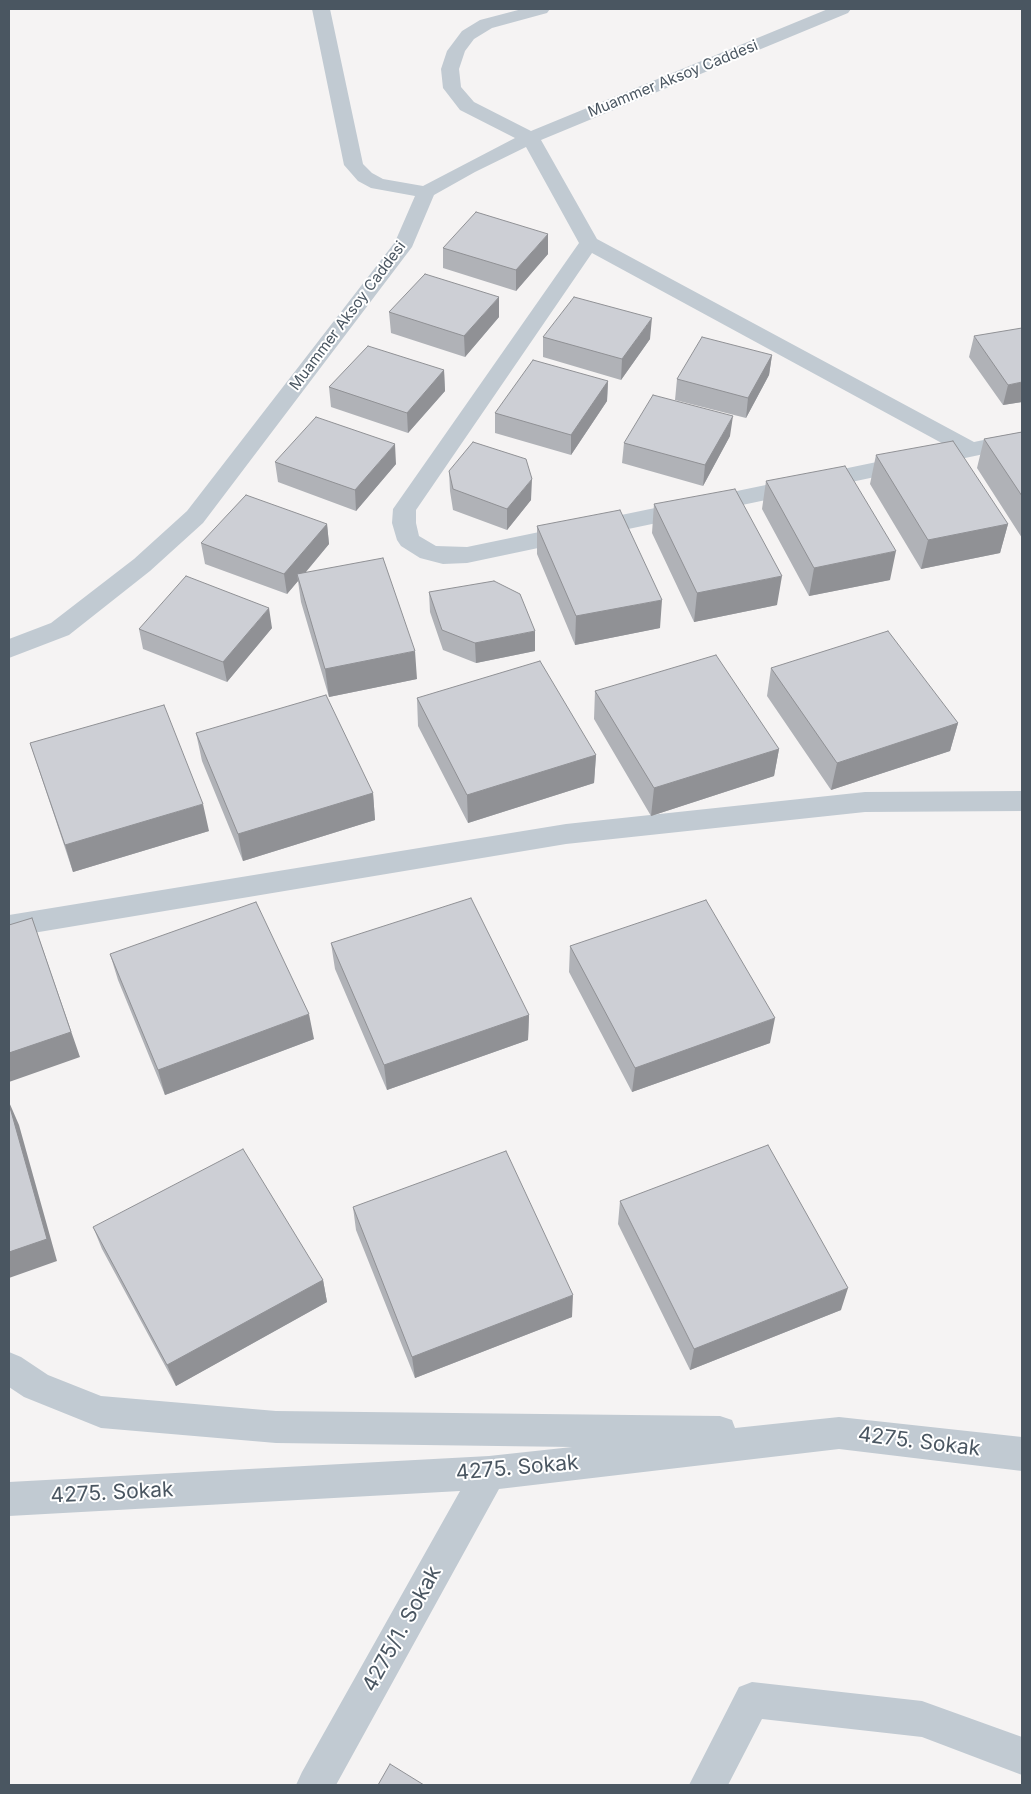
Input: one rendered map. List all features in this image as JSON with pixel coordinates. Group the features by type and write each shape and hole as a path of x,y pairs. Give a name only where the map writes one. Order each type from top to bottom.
{"street":[{"path":"321,9 354,165 365,177 378,184 426,192"},
{"path":"541,9 486,24 468,35 456,51 450,69 452,88 468,106 530,138 589,244 970,449"},
{"name":"Muammer Aksoy Caddesi","path":"9,649 60,629 142,565 195,517 405,242 426,192 530,138 842,9"},
{"path":"589,244 405,509 404,523 409,540 428,552 443,556 467,555 1022,439"},
{"path":"9,926 566,834 865,802 1022,801"},
{"path":"9,1368 36,1386 101,1412 276,1428 839,1433"},
{"name":"4275. Sokak","path":"9,1499 489,1473 839,1433 1022,1454"},
{"name":"4275/1. Sokak","path":"315,1785 489,1473"},
{"path":"708,1785 752,1700 922,1719 1022,1756"}],"building":[{"path":"476,212 548,234 516,270 443,248"},
{"path":"425,274 499,297 464,336 389,312"},
{"path":"574,297 652,318 622,359 543,337"},
{"path":"1022,328 1022,382 1008,385 974,336"},
{"path":"702,337 772,355 748,398 677,379"},
{"path":"368,346 444,370 407,413 329,387"},
{"path":"533,360 608,381 571,435 495,413"},
{"path":"653,395 733,416 705,465 624,443"},
{"path":"316,417 395,444 355,490 275,462"},
{"path":"1022,432 1022,496 984,439"},
{"path":"953,441 1008,524 928,540 876,455"},
{"path":"473,442 526,459 532,479 507,509 453,489 449,471"},
{"path":"845,466 896,551 814,568 766,481"},
{"path":"735,489 782,576 697,593 654,504"},
{"path":"246,495 327,524 284,574 201,543"},
{"path":"620,510 662,600 576,616 537,526"},
{"path":"383,558 415,651 325,669 297,574"},
{"path":"186,576 269,608 223,662 139,629"},
{"path":"494,581 520,594 535,631 475,643 442,630 429,592"},
{"path":"888,631 958,723 837,763 771,668"},
{"path":"716,655 779,749 654,788 595,691"},
{"path":"540,661 596,755 467,795 417,698"},
{"path":"326,695 373,793 238,834 196,733"},
{"path":"164,705 203,804 65,845 30,743"},
{"path":"471,898 529,1015 384,1065 331,943"},
{"path":"706,900 775,1018 635,1068 570,946"},
{"path":"256,902 309,1014 158,1070 110,954"},
{"path":"32,918 71,1032 9,1053 9,925"},
{"path":"9,1104 47,1239 9,1252"},
{"path":"768,1145 848,1288 694,1349 620,1201"},
{"path":"243,1149 323,1280 167,1365 93,1227"},
{"path":"506,1151 573,1295 412,1357 353,1207"},
{"path":"390,1764 424,1785 378,1785"}]}
